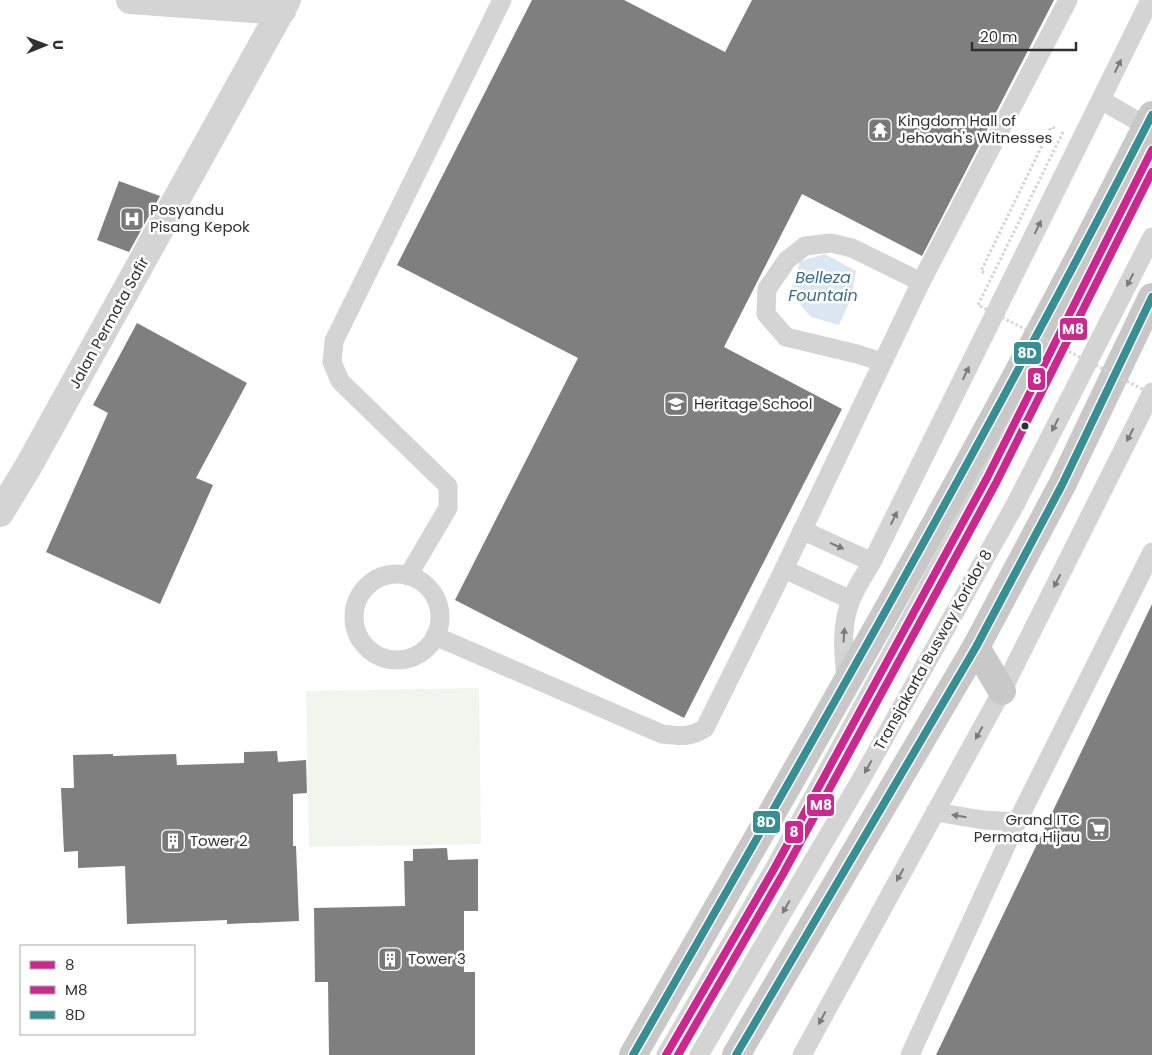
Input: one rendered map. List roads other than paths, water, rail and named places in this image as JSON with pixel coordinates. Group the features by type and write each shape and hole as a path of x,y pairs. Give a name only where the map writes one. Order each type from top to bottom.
{"main road":[{"path":"633,1055 882,622 1150,130"},
{"path":"736,1055 976,647 1062,485 1152,297"},
{"path":"976,647 1002,691"}],"street":[{"path":"130,0 285,5"},
{"name":"Jalan Permata Safir","path":"0,513 33,459 285,5"}],"lane":[{"path":"408,576 448,508 448,486 340,380 332,362 334,341 502,0"},
{"path":"435,636 662,734 686,736 696,734 704,728 784,569 921,282 1068,0"},
{"path":"847,684 843,630 851,600 872,562 1150,0"},
{"path":"666,1055 774,869 952,543 986,478 1150,130 1102,100"},
{"name":"Transjakarta Busway Koridor 8","path":"699,1055 863,776 1015,505 1152,237"},
{"path":"882,362 786,337 766,314 767,290 787,260 805,246 831,243 852,248 921,282"},
{"path":"802,1055 1002,691 1152,393"},
{"path":"802,530 872,562"},
{"path":"910,1055 1017,822 1152,552"},
{"path":"784,569 851,600"},
{"path":"393,574 408,576 421,582 432,593 438,606 439,622 435,636 427,648 414,656 400,660 385,659 371,652 361,641 355,628 354,613 358,599 367,586 379,578 393,574"},
{"path":"935,812 983,820 1017,822"}],"water":[{"name":"Belleza Fountain","path":"825,254 856,271 851,299 839,325 811,317 790,293 800,261"}],"place":[{"name":"Kingdom Hall of Jehovah's Witnesses","path":"880,130"},
{"name":"Posyandu Pisang Kepok","path":"132,219"},
{"name":"Heritage School","path":"676,404"},
{"name":"Grand ITC Permata Hijau","path":"1098,829"},
{"name":"Tower 2","path":"173,841"},
{"name":"Tower 3","path":"390,959"}]}
